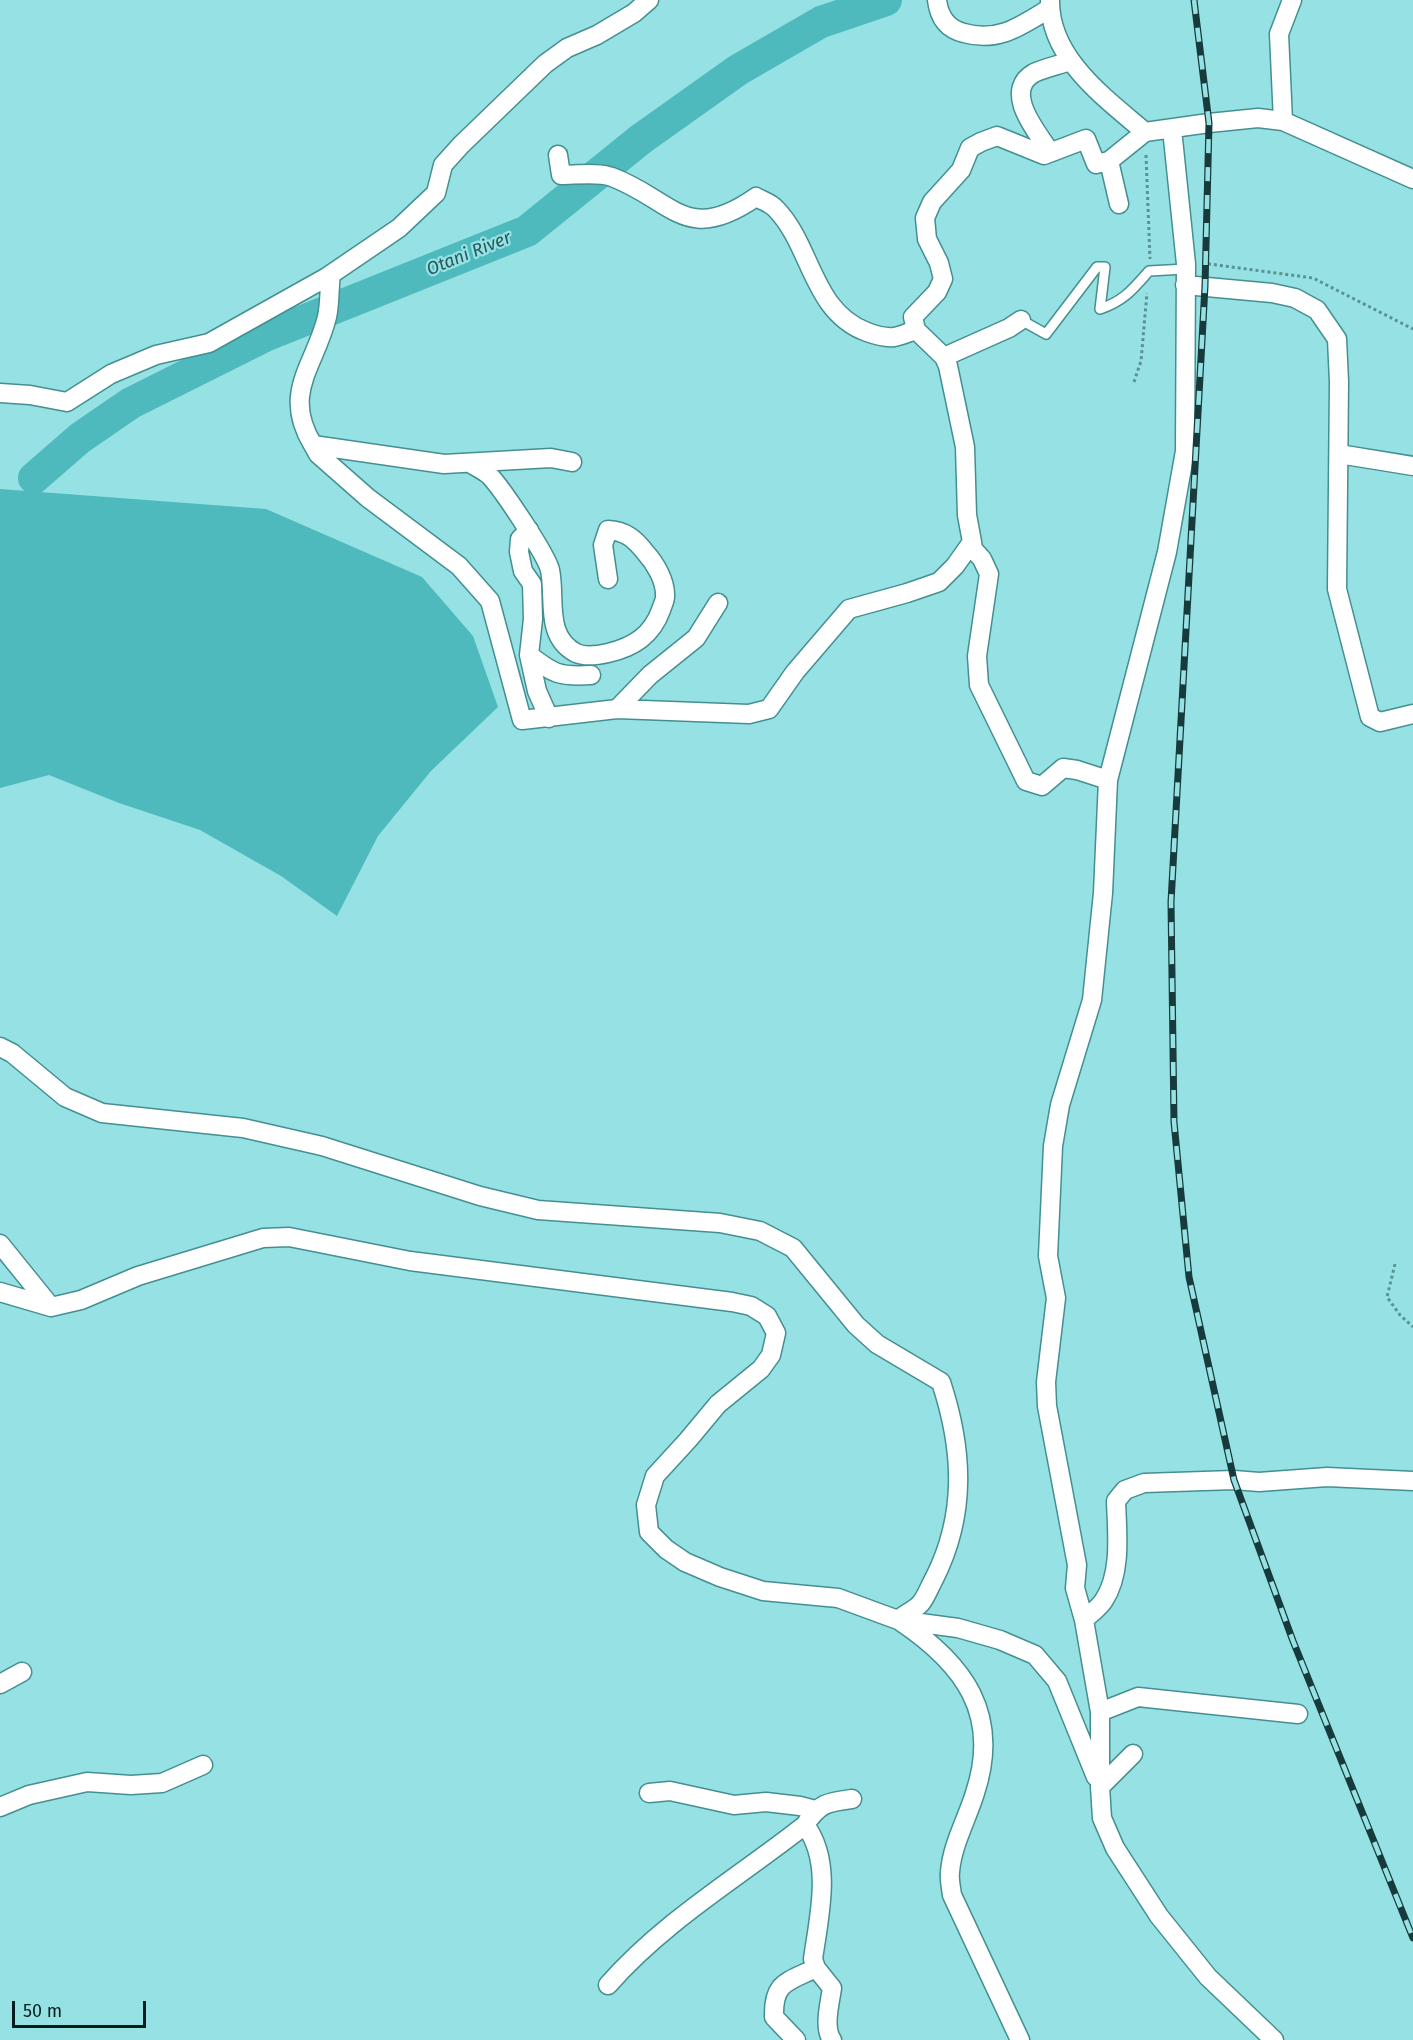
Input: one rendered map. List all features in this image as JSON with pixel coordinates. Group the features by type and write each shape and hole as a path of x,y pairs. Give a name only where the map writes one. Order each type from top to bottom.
{"street":[{"path":"0,393 30,395 68,402 111,374 156,356 209,343 331,275 399,228 436,193 443,165 545,64 567,48 597,35 634,13 649,0"},
{"path":"937,0 938,9 948,27 984,38 1019,27 1050,4 1059,43 1070,61 1110,102 1145,132"},
{"path":"1283,121 1279,34 1292,0"},
{"path":"1044,155 1046,146 1030,122 1020,98 1022,85 1033,74 1070,61"},
{"path":"1108,780 1063,768 1042,786 1026,781 979,686 977,656 989,574 982,559 973,549 967,515 965,447 948,366 944,357 916,330 914,316 937,292 943,279 939,263 927,238 925,218 932,202 961,170 970,148 998,136 1044,155 1086,139 1096,164 1109,161 1145,132 1258,118 1283,121 1413,179"},
{"path":"1172,129 1185,277 1185,451 1167,552 1108,780 1103,893 1092,1000 1060,1105 1053,1146 1048,1256 1056,1298 1046,1382 1047,1406 1077,1565 1075,1588 1084,1620 1100,1712 1102,1818 1115,1848 1159,1916 1208,1977 1274,2040"},
{"path":"558,155 561,175 610,175 664,207 687,217 708,220 747,204 756,197 774,207 790,225 825,299 838,314 858,328 879,336 893,337 916,330"},
{"path":"1109,161 1119,204"},
{"path":"331,275 327,316 299,396 301,421 318,454 368,498 459,566 490,601 522,720 617,709 749,714 769,709 795,672 849,609 939,582 955,566 972,542"},
{"path":"1185,277 1295,298 1317,310 1337,339 1339,454 1337,590 1370,717 1380,722 1413,714"},
{"path":"944,357 1022,320"},
{"path":"312,445 444,464 550,458 572,462"},
{"path":"1339,454 1413,466"},
{"path":"470,463 489,475 529,530 550,569 552,614 561,639 577,653 596,655 621,650 640,640 652,630 659,615 665,597 662,579 637,542 621,531 608,530 603,544 608,579"},
{"path":"529,530 520,539 519,552 523,572 531,584 532,619 529,655 537,691 549,718"},
{"path":"617,709 650,675 696,638 718,603"},
{"path":"529,655 552,672 571,676 591,675"},
{"path":"0,1047 12,1053 65,1097 102,1113 243,1128 322,1146 480,1196 538,1210 720,1223 760,1231 793,1248 856,1325 897,1358 941,1382 952,1416 958,1476 956,1521 943,1562 921,1603 898,1620"},
{"path":"0,1292 51,1307 81,1300 138,1276 263,1239 289,1237 411,1261 752,1306 767,1316 776,1333 771,1355 762,1369 718,1404 655,1476 646,1505 649,1532 666,1549 685,1562 720,1577 763,1591 838,1598 898,1620 958,1628 1000,1640 1035,1655 1057,1681 1100,1787"},
{"path":"0,1244 51,1307"},
{"path":"1084,1620 1104,1600 1114,1575 1117,1536 1116,1501 1125,1490 1144,1483 1176,1481 1259,1482 1327,1477 1413,1481"},
{"path":"898,1620 938,1652 959,1673 974,1696 983,1729 984,1760 976,1792 953,1856 950,1873 952,1894 1020,2040"},
{"path":"0,1684 22,1672"},
{"path":"1100,1712 1138,1697 1298,1714"},
{"path":"1100,1787 1133,1754"},
{"path":"0,1807 29,1795 87,1782 131,1785 162,1783 203,1765"},
{"path":"649,1793 670,1791 734,1805 766,1802 800,1806 810,1817 822,1882 813,1959 816,1968 832,1988 828,2023 832,2040"},
{"path":"608,1985 624,1966 679,1918 829,1802 852,1799"},
{"path":"796,2040 774,2017 777,1991 790,1980 816,1968"}],"lane":[{"path":"1022,320 1046,334 1097,267 1105,267 1100,309 1129,295 1149,270 1185,277"}],"path":[{"path":"1395,1264 1387,1297 1400,1315 1413,1327"}],"water":[{"path":"0,489 266,509 422,577 473,636 498,707 431,771 378,836 337,916 281,876 200,830 119,803 49,775 0,788"}],"waterway":[{"name":"Otani River","path":"34,478 80,438 131,403 265,336 527,231 641,139 738,70 821,22 886,0"}],"railway":[{"path":"1194,0 1209,123 1205,286 1171,902 1174,1122 1189,1277 1234,1480 1293,1641 1413,1938"}]}
